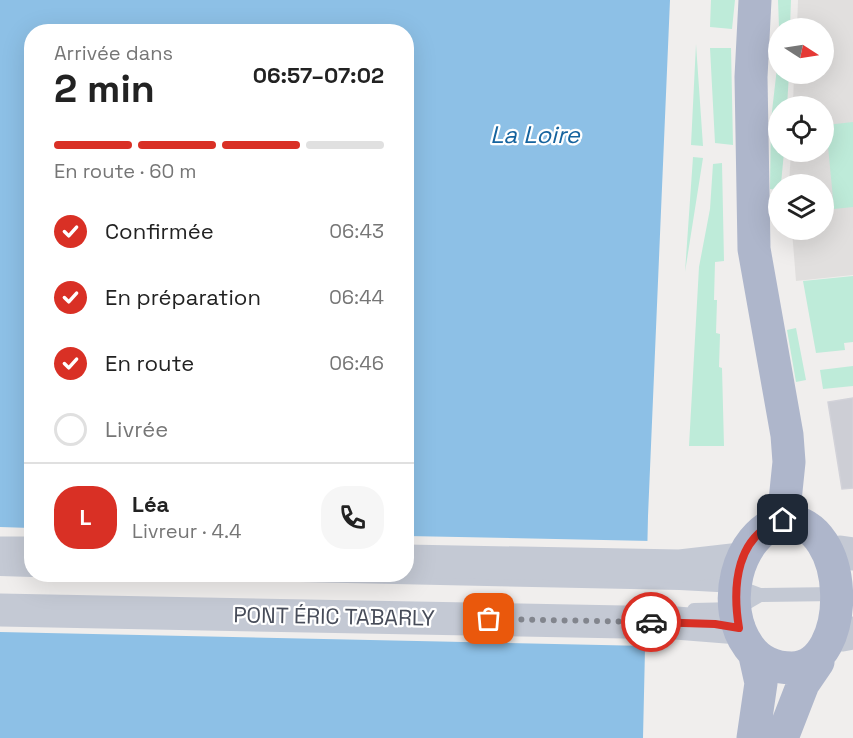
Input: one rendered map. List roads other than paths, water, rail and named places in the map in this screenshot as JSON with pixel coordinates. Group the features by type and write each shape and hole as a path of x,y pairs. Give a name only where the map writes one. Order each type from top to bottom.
{"main road":[{"path":"755,0 751,77 751,207 754,249 787,435 789,462 783,520"},
{"path":"753,738 761,683 755,656 742,595 748,545 769,524 783,520 795,520 819,528 847,553 850,594 848,634 830,653 804,668 785,668 769,664 755,656"},
{"path":"782,738 803,684 818,662"}],"street":[{"path":"0,553 24,554"},
{"path":"414,561 680,575 742,595"},
{"name":"PONT ÉRIC TABARLY","path":"0,610 681,617 742,595"}],"lane":[{"path":"0,569 24,570"},
{"path":"414,574 680,575"},
{"path":"742,595 850,594"},
{"path":"72,597 681,617"}],"water":[{"name":"La Loire","path":"0,0 670,0 648,516 643,738 0,738"}]}
